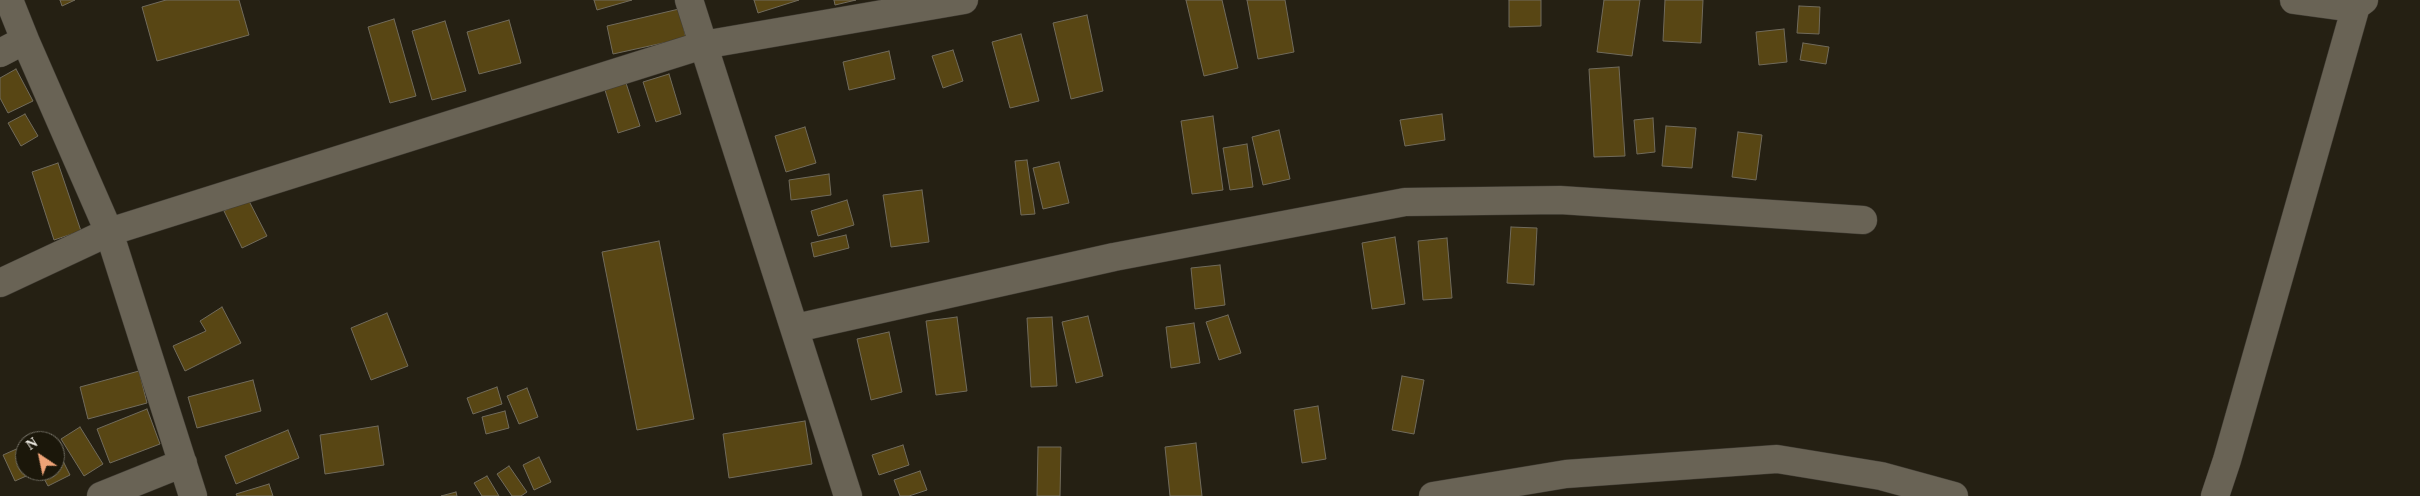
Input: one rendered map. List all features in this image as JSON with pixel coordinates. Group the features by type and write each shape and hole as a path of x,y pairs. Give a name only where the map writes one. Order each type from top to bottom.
{"street":[{"path":"9,0 109,232 193,496"},
{"path":"689,0 796,328 848,496"},
{"path":"0,283 109,232 703,45 964,0"},
{"path":"2215,496 2360,3 2338,6 2294,0"},
{"path":"0,52 26,40"},
{"path":"796,328 1114,257 1406,202 1560,200 1863,220"},
{"path":"1433,496 1566,474 1777,459 1880,476 1954,496"},
{"path":"101,496 183,463"}],"building":[{"path":"60,0 75,0 62,6"},
{"path":"166,0 239,0 249,35 157,61 142,7"},
{"path":"594,0 632,0 597,10"},
{"path":"754,0 799,0 758,13"},
{"path":"834,0 856,0 835,5"},
{"path":"1186,0 1222,0 1238,68 1204,76"},
{"path":"1247,0 1285,0 1294,52 1258,59"},
{"path":"1509,0 1541,0 1541,26 1509,27"},
{"path":"1604,0 1640,0 1632,56 1597,52"},
{"path":"1665,0 1703,0 1701,43 1663,41"},
{"path":"1799,6 1820,7 1819,34 1797,33"},
{"path":"679,9 686,38 613,54 607,26"},
{"path":"1087,15 1103,91 1071,99 1053,23"},
{"path":"394,19 416,96 390,103 368,27"},
{"path":"509,20 521,63 479,74 467,32"},
{"path":"445,21 466,91 432,100 412,31"},
{"path":"1784,29 1787,62 1759,65 1756,32"},
{"path":"1021,34 1039,101 1010,108 992,42"},
{"path":"1803,43 1829,47 1826,64 1800,60"},
{"path":"953,50 963,81 943,88 932,56"},
{"path":"889,51 895,79 849,90 843,62"},
{"path":"1619,67 1625,156 1594,157 1589,69"},
{"path":"16,69 33,101 8,113 0,98 0,78"},
{"path":"669,74 681,114 656,122 643,82"},
{"path":"626,83 640,126 618,133 605,90"},
{"path":"25,114 38,136 21,146 8,123"},
{"path":"1442,114 1445,140 1405,146 1400,120"},
{"path":"1213,116 1223,190 1192,194 1181,121"},
{"path":"1653,118 1655,152 1637,154 1634,120"},
{"path":"1666,126 1696,128 1692,168 1662,166"},
{"path":"805,127 816,163 786,172 775,136"},
{"path":"1279,130 1290,179 1263,185 1252,137"},
{"path":"1738,132 1762,135 1756,180 1732,177"},
{"path":"1247,144 1253,187 1230,190 1223,148"},
{"path":"1027,160 1035,214 1021,215 1015,161"},
{"path":"1059,162 1069,203 1043,209 1033,168"},
{"path":"58,163 81,231 54,240 32,172"},
{"path":"829,174 831,195 791,200 789,180"},
{"path":"922,190 929,242 891,247 883,195"},
{"path":"248,199 267,236 242,248 224,211"},
{"path":"847,200 854,225 818,236 811,211"},
{"path":"1511,227 1537,228 1534,285 1507,283"},
{"path":"846,235 849,248 814,257 811,243"},
{"path":"1395,237 1405,304 1372,309 1362,243"},
{"path":"1447,238 1452,298 1423,300 1418,241"},
{"path":"659,241 694,419 637,430 602,252"},
{"path":"1220,265 1225,305 1195,309 1191,268"},
{"path":"222,307 241,343 185,371 173,346 206,331 200,321"},
{"path":"387,313 408,366 371,380 351,328"},
{"path":"1228,315 1241,353 1219,360 1206,322"},
{"path":"1088,316 1103,376 1076,383 1062,322"},
{"path":"957,317 967,391 936,395 926,321"},
{"path":"1052,317 1057,386 1031,387 1027,318"},
{"path":"1194,323 1200,363 1171,368 1166,327"},
{"path":"889,332 902,392 871,400 857,339"},
{"path":"139,371 147,403 88,419 80,387"},
{"path":"1402,376 1424,380 1414,434 1392,430"},
{"path":"253,380 261,411 197,428 188,397"},
{"path":"497,387 502,404 473,414 467,398"},
{"path":"527,388 538,417 519,424 507,396"},
{"path":"1318,406 1326,459 1302,463 1294,410"},
{"path":"147,409 160,444 110,463 97,429"},
{"path":"505,411 509,428 486,434 482,417"},
{"path":"805,421 812,464 729,478 723,434"},
{"path":"378,426 384,465 325,474 320,435"},
{"path":"80,427 103,464 84,476 65,445 65,436"},
{"path":"288,430 299,458 236,484 225,456"},
{"path":"1196,443 1202,496 1170,496 1165,447"},
{"path":"903,445 909,465 879,475 872,455"},
{"path":"1038,447 1061,447 1060,496 1037,496"},
{"path":"15,450 15,481 3,455"},
{"path":"539,457 551,482 534,490 523,465"},
{"path":"65,465 70,475 65,478"},
{"path":"509,466 527,492 521,496 512,496 497,474"},
{"path":"920,471 927,490 909,496 900,496 894,480"},
{"path":"487,476 499,496 482,496 474,483"},
{"path":"45,481 58,481 48,486"},
{"path":"269,484 273,496 237,496 236,494"},
{"path":"456,492 457,496 441,496"}]}
